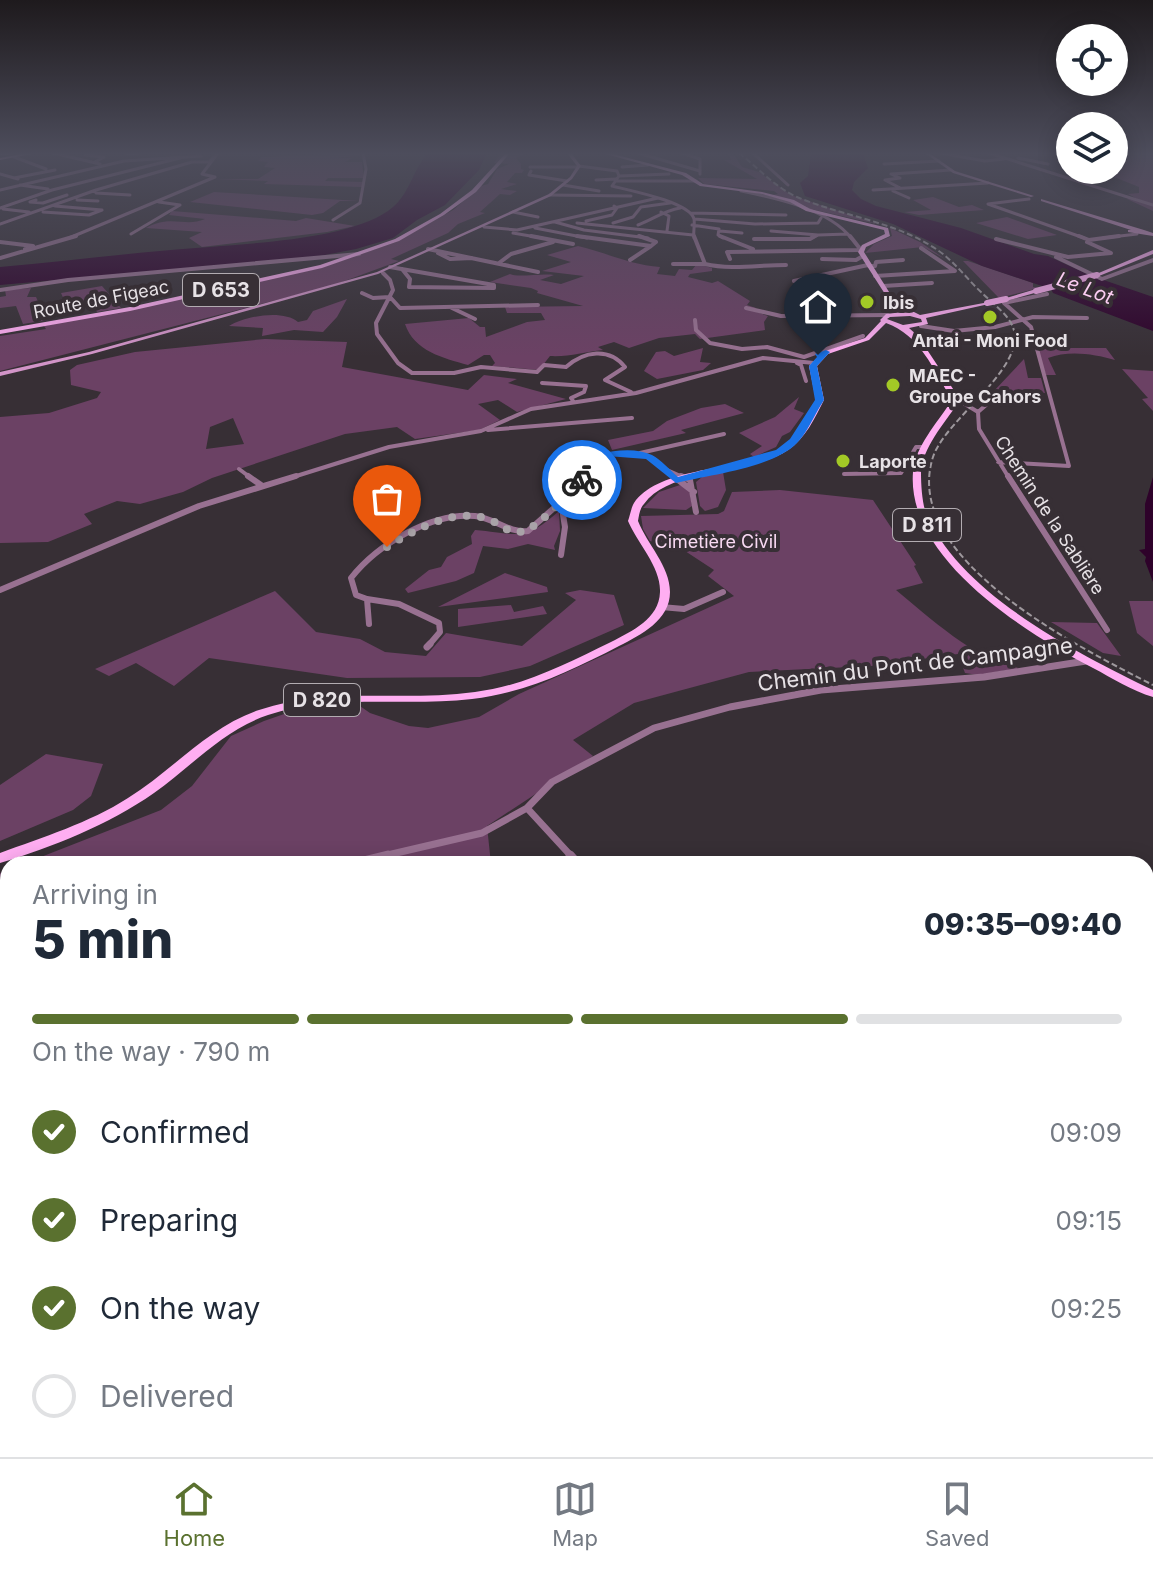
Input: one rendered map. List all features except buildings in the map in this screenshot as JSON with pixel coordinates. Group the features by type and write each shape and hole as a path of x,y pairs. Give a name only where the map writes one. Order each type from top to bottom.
{"main road":[{"name":"Route de Figeac","path":"0,332 159,303 322,266 397,240 428,221"},
{"path":"850,221 889,231 888,235 862,253 894,304 921,325 954,401"},
{"path":"876,331 921,325 960,310 1097,275 1153,252"},
{"path":"661,607 664,582 636,530 633,514 645,495 681,479 744,464 786,448 817,406 818,385 811,362 826,352 867,339 894,304"},
{"path":"887,317 910,314"},
{"path":"887,317 900,327"},
{"name":"D 811","path":"954,401 925,447 916,484 920,511 941,546 993,600 1086,661 1153,694"},
{"name":"D 820","path":"0,851 120,801 207,734 244,714 276,703 318,696 442,695 496,687 527,678 621,636 647,621 661,607"},
{"name":"D 820","path":"5,856 102,819 127,805 151,790 214,738 250,717 283,706 325,699 449,698 504,690 534,681 637,633 654,619 661,607"}],"street":[{"path":"0,256 88,233 115,221"},
{"path":"131,234 153,221"},
{"path":"382,272 496,221"},
{"path":"506,230 553,221 645,237 656,242 630,260"},
{"path":"568,225 586,221"},
{"path":"603,225 620,221"},
{"path":"632,227 649,221"},
{"path":"667,231 668,221"},
{"path":"693,221 693,235 705,264 716,272 739,265 786,265"},
{"path":"718,221 755,224 819,221"},
{"path":"826,221 848,234 862,253"},
{"path":"1036,221 1093,240"},
{"path":"1105,221 1143,233"},
{"path":"577,223 693,235"},
{"path":"692,225 742,233"},
{"path":"484,227 573,244"},
{"path":"531,227 591,239 651,246"},
{"path":"720,231 718,235 725,241 765,251"},
{"path":"771,231 848,234"},
{"path":"996,239 1056,255 1083,257 1111,253 1086,242 1143,233"},
{"path":"754,239 810,239 818,235"},
{"path":"499,263 509,255 555,241"},
{"path":"0,242 33,246 0,256"},
{"path":"875,276 955,271 921,248"},
{"path":"428,249 538,272"},
{"path":"730,259 727,252 862,253"},
{"path":"822,259 856,260 862,253"},
{"path":"0,290 68,280 359,254"},
{"path":"1056,255 1102,279 1153,260"},
{"path":"794,281 876,262 903,260"},
{"path":"673,264 705,264"},
{"path":"0,374 75,357 382,272 402,269 494,285 494,288 409,287 410,279 402,269"},
{"path":"382,272 392,284 390,297 376,323 377,334 398,363 408,370 416,373 454,373 481,367 537,372 544,365 566,367 577,357 600,352 617,357 625,367 605,380 636,393"},
{"path":"883,286 932,283"},
{"path":"362,293 373,298 390,297"},
{"path":"998,462 1069,466 1031,327 1004,303 1047,294"},
{"path":"390,297 400,308 538,305"},
{"path":"488,306 489,299"},
{"path":"450,307 475,319"},
{"path":"746,308 781,316 887,317"},
{"path":"921,325 949,331 979,329 1033,317 1087,318"},
{"path":"695,320 696,330 710,343 742,349 767,347 807,357 863,336"},
{"path":"778,359 785,353"},
{"path":"485,430 531,409 636,393 763,358 811,362"},
{"path":"778,359 801,365 806,381"},
{"path":"542,383 586,386 584,392 571,398 575,402"},
{"name":"Chemin de la Sablière","path":"993,399 978,412 979,429 1107,630"},
{"path":"954,401 978,412"},
{"path":"0,590 199,506 414,441 485,430 632,418"},
{"path":"635,454 724,434"},
{"path":"844,474 901,473 916,447 925,447"},
{"path":"427,647 440,632 439,623 399,604 356,595 352,587 351,578 356,571 387,547 414,532 463,516 495,521 514,532 528,531 580,485 579,466 584,460 607,454 649,457 693,486 696,512"},
{"path":"239,469 261,485"},
{"path":"666,469 694,492"},
{"path":"561,502 565,527 561,555"},
{"path":"661,607 684,609 723,592"},
{"path":"367,599 369,624"},
{"name":"Chemin du Pont de Campagne","path":"385,856 482,833 527,808 552,782 654,728 730,707 821,690 984,677 1086,661"},
{"path":"527,808 571,856"}],"green space":[{"path":"324,221 355,226 202,247 189,238 202,232 146,228 163,222"},
{"path":"433,221 465,221 448,233 391,259 399,261 331,286 0,371 0,336 46,329 44,326 321,268 396,242"},
{"path":"1018,221 1057,235 1028,239 976,223"},
{"path":"890,228 920,242 945,259 923,247 865,253 874,244 892,236"},
{"path":"578,246 660,267 657,274 675,276 679,269 692,270 697,264 712,268 712,271 690,274 688,277 712,283 718,281 750,301 747,305 756,308 748,309 768,316 764,322 765,330 700,339 695,334 659,338 629,348 614,342 598,347 603,350 550,356 539,370 492,366 495,363 490,355 484,355 468,365 430,352 409,333 405,324 469,318 480,327 485,327 486,337 527,322 545,320 541,313 507,313 505,307 583,306 537,293 531,288 490,282 510,274 554,275 540,280 561,284 584,276 542,271 571,262 547,255"},
{"path":"963,261 1033,283 1033,287 1039,288 999,298"},
{"path":"102,286 121,308 97,312 92,304 46,314 48,320 23,324 16,306 0,308 0,297 6,296 5,290 31,288 27,297 36,297 41,308 66,304 61,293"},
{"path":"347,299 337,317 323,332 294,330 262,336 263,328 229,326 264,315 283,316 298,322 307,320 313,311"},
{"path":"265,339 347,342 342,367 468,390 484,375 517,379 508,383 566,399 517,412 498,400 478,404 500,420 479,430 415,439 397,427 345,434 212,478 183,492 140,504 117,501 84,514 92,524 48,542 0,543 0,417 49,413 97,398 101,392 71,385 70,370 77,365 135,352","holes":["233,418 244,444 206,449 210,427"]},
{"path":"703,348 700,362 711,363 703,370 657,379 644,371 656,352 665,351 674,356"},
{"path":"1037,348 1106,348 1115,360 1064,354 1048,358 1056,375 1046,375"},
{"path":"1024,359 1028,378 1041,378 1045,393 993,392"},
{"path":"1122,369 1153,371 1153,411 1142,399 1148,398"},
{"path":"799,397 794,409 804,413 790,432 782,436 776,447 754,457 750,454 762,446 739,433 775,417"},
{"path":"725,404 744,413 681,430 686,433 612,450 608,440 653,431 667,421 701,408"},
{"path":"723,472 726,490 718,507 705,511 700,506 696,482 702,477"},
{"path":"680,485 689,488 692,506 686,510 643,508 659,492"},
{"name":"Cimetière Civil","path":"780,490 873,500 916,565 923,583 896,590 970,647 986,657 1019,668 978,675 965,673 958,654 871,666 749,672 634,703 573,740 593,756 487,826 490,856 43,856 161,810 192,786 231,736 264,721 310,705 357,704 370,713 409,726 428,728 479,717 519,694 734,596 708,576 714,570 685,551 650,541 643,529 641,516 718,514 724,511 732,492"},
{"path":"559,511 560,531 555,550 528,544 508,549 483,546 474,573 456,581 408,593 405,589 429,570 441,567 447,557 472,544 471,536 475,530 512,534 529,532"},
{"path":"505,573 547,587 548,592 438,607"},
{"path":"580,590 614,595 624,625 530,666 480,677 347,678 209,658 174,686 136,663 109,676 95,669 275,591 316,632 360,639 385,652 426,656 446,633 522,646 576,600 565,593"},
{"path":"1129,601 1153,601 1153,646 1137,633"},
{"path":"511,605 514,612 543,606 547,614 458,627 458,609"},
{"path":"1051,622 1097,623 1121,656 1103,653"},
{"path":"46,754 103,764 91,796 73,810 0,841 0,785"}],"water":[{"path":"416,221 393,238 314,257 0,285 0,267 284,240 368,222"},
{"name":"Le Lot","path":"884,221 934,221 961,228 1048,256 1089,275 1153,297 1153,331 1053,293 1051,289 982,266"},
{"path":"1153,477 1153,582 1146,557 1139,550 1145,549 1145,504"}],"railway":[{"path":"871,221 909,234 948,258 1002,311 1011,323 1015,339 1000,373 941,441 933,457 930,495 943,531 969,564 1004,596 1084,649 1153,685"}],"way so far":[{"path":"387,547 426,526 452,517 472,516 495,521 506,530 528,531 574,491 582,480"}],"place":[{"name":"Ibis","path":"867,302"},
{"name":"Antai - Moni Food","path":"990,317"},
{"name":"MAEC - Groupe Cahors","path":"893,385"},
{"name":"Laporte","path":"843,461"}],"route":[{"path":"582,480 578,471 584,460 607,454 649,457 676,480 779,452 794,441 820,400 813,366 826,352 818,355"}]}
